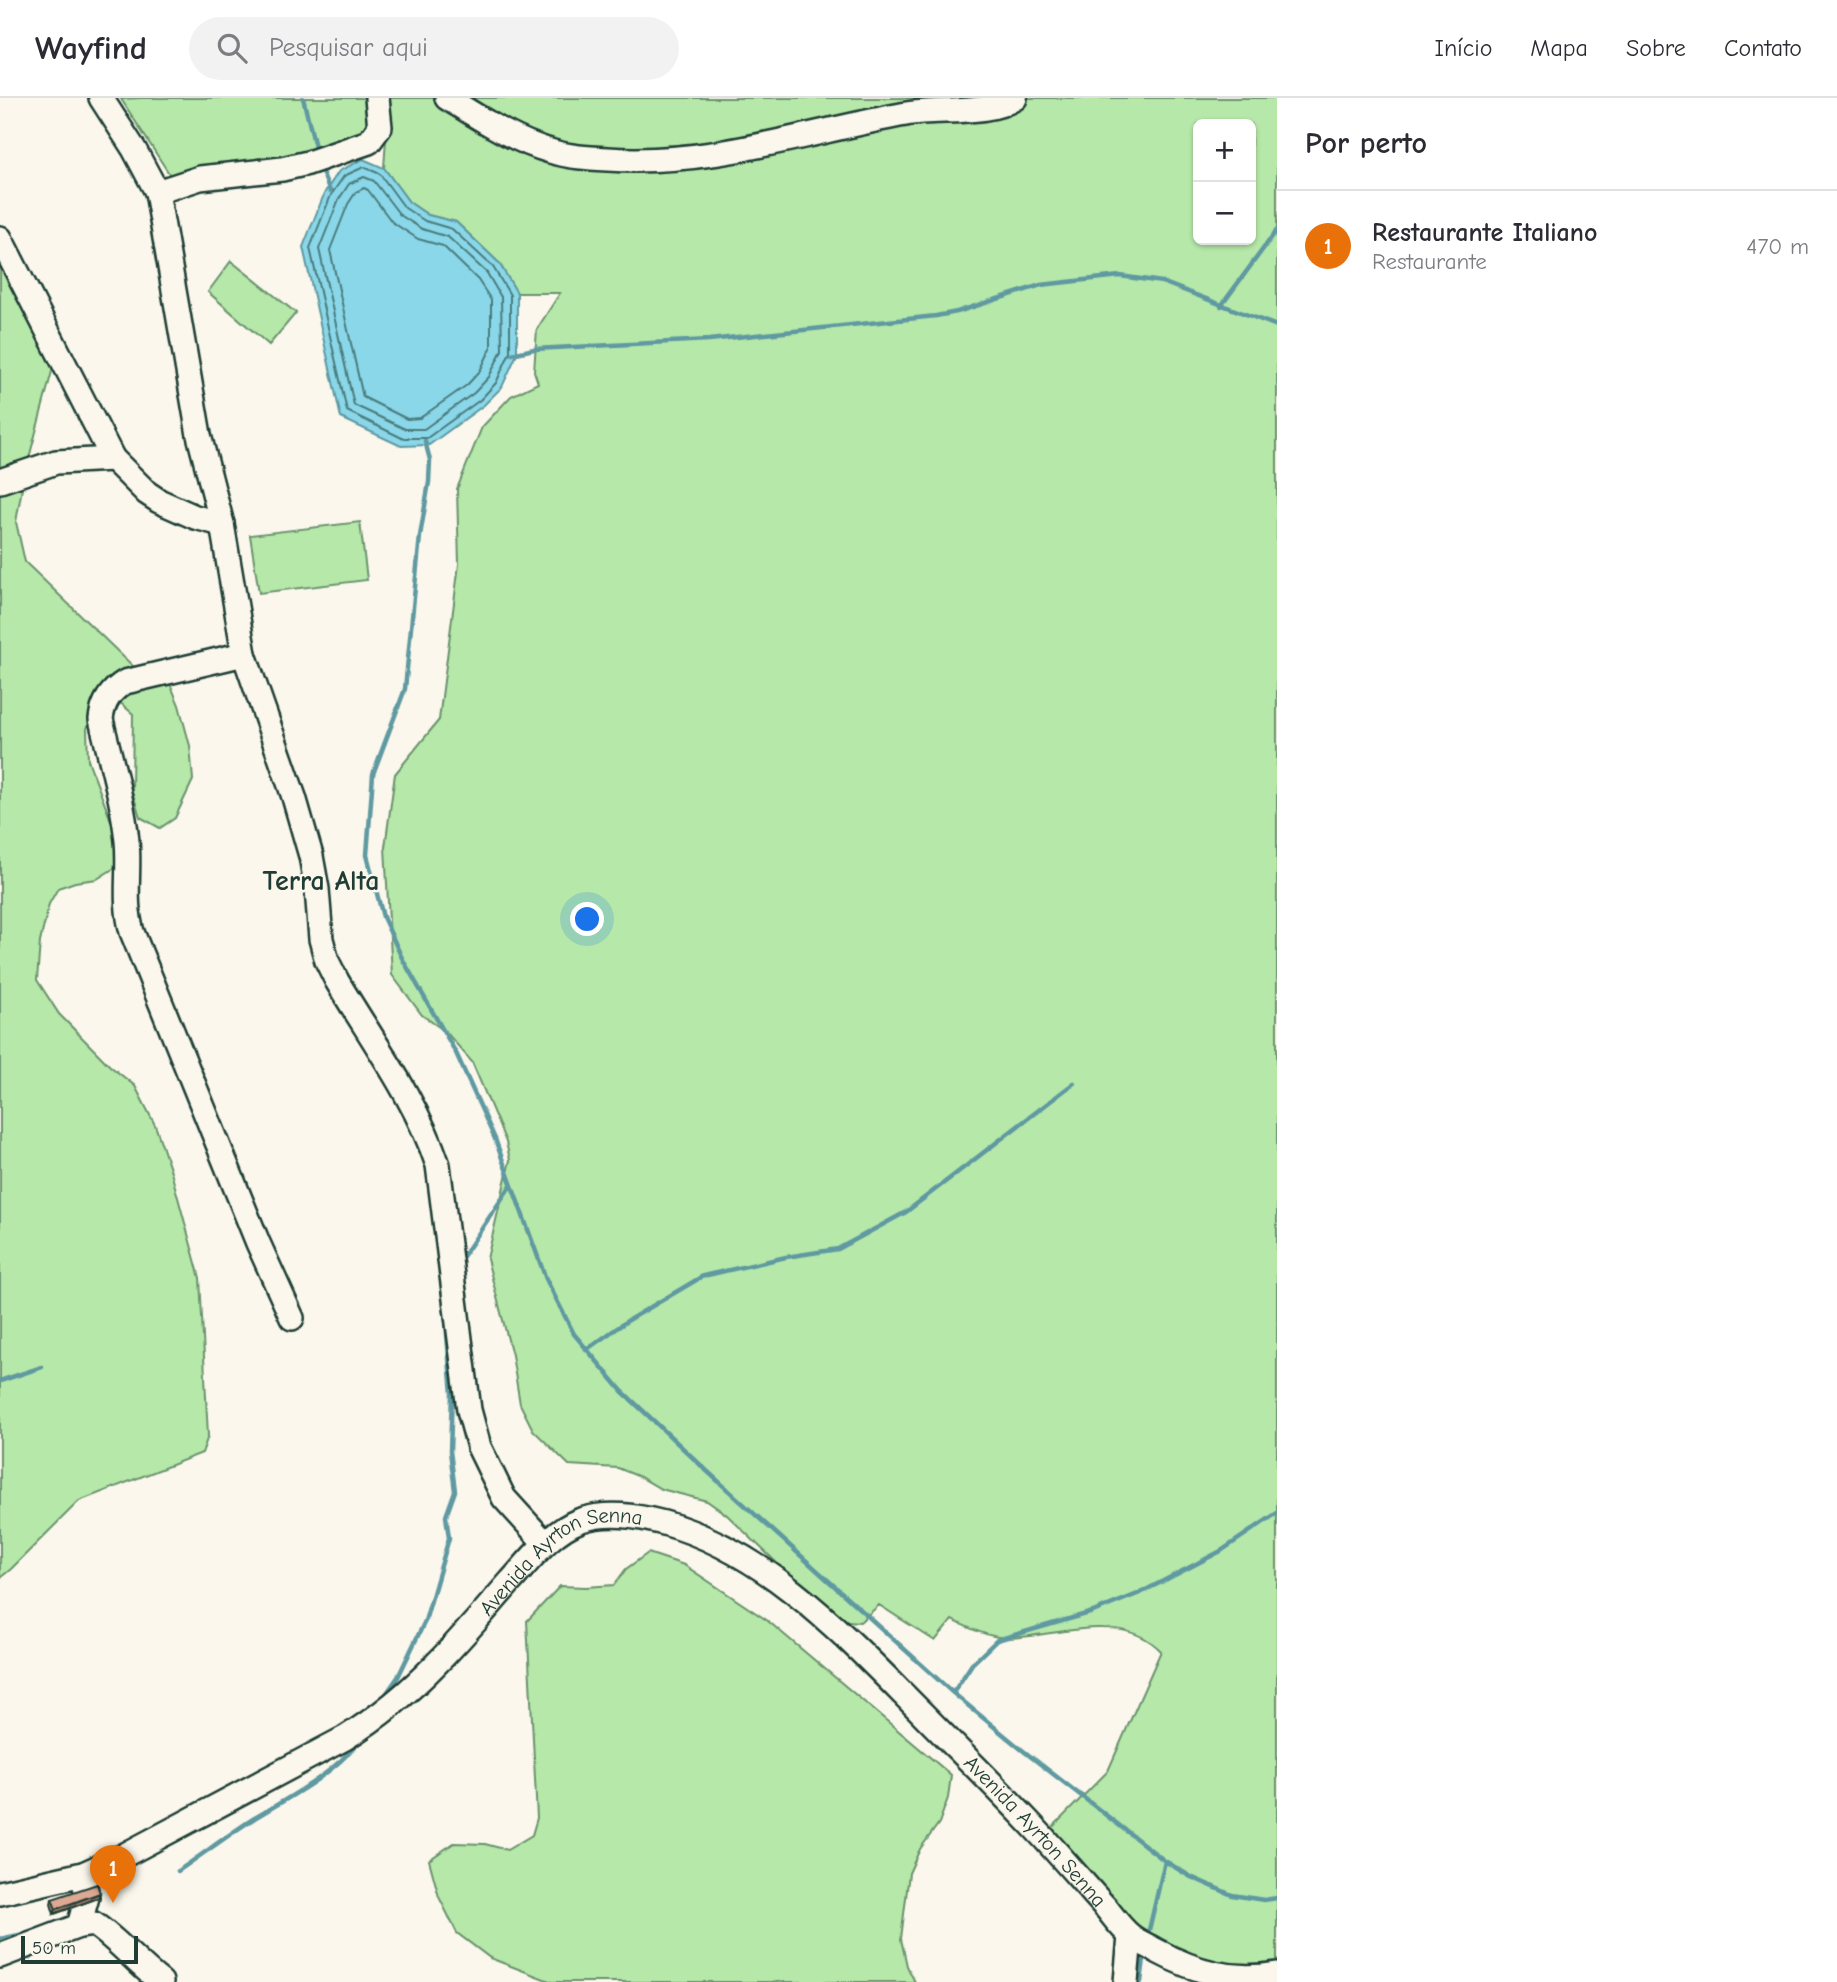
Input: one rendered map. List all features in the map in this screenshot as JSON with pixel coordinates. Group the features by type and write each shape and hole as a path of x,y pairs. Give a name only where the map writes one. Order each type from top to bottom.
{"street":[{"path":"101,98 134,149 157,192 199,435 222,523 244,654 294,797 311,856 321,939 327,961 411,1103 429,1139 438,1165 469,1410 479,1447 504,1498 545,1543"},
{"path":"157,192 200,178 295,166 369,142 380,128 377,98"},
{"path":"447,98 501,131 540,148 572,156 663,160 721,154 908,113 990,108 1015,98"},
{"path":"0,238 113,459 147,493 159,501 185,514 222,523"},
{"path":"0,481 56,462 113,459"},
{"path":"244,654 125,681 107,698 101,719 124,818 127,843 127,912 132,932 258,1243 292,1318"},
{"name":"Avenida Ayrton Senna","path":"0,1893 83,1874 123,1856 315,1755 372,1721 401,1698 438,1662 545,1543 579,1521 621,1515 680,1527 714,1543 776,1580 840,1632 968,1759 1049,1844 1130,1936 1181,1964 1207,1974 1247,1978 1277,1974"},
{"path":"79,1926 87,1897 83,1874"},
{"path":"54,1881 63,1904 79,1926"},
{"path":"0,1956 79,1926 94,1924 116,1939 146,1971 161,1982"},
{"path":"1126,1982 1130,1936"}],"green space":[{"path":"1277,98 1277,1980 1175,1968 1037,1843 1108,1771 1161,1651 1145,1639 1128,1631 1109,1628 1002,1638 952,1620 935,1641 879,1605 860,1622 836,1620 727,1515 707,1501 661,1489 618,1468 569,1465 533,1430 520,1404 512,1355 487,1259 510,1160 506,1142 472,1062 446,1032 422,1015 392,975 385,847 395,774 439,720 459,564 457,489 482,427 511,396 538,383 534,371 537,329 560,293 517,293 499,263 456,222 428,215 409,202 384,168 387,125 299,169 276,157 223,166 177,186 121,99"},
{"path":"0,259 55,360 24,477 16,522 25,562 139,672 164,669 179,705 190,746 193,780 175,818 160,828 140,817 132,791 133,714 117,700 91,714 87,729 88,760 116,834 116,867 97,879 58,888 49,904 40,942 37,980 59,1014 110,1066 135,1086 155,1125 200,1278 208,1436 202,1453 79,1501 0,1578"},
{"path":"231,261 296,313 269,345 208,292"},
{"path":"360,522 367,580 259,593 250,535"},
{"path":"648,1553 684,1565 768,1621 951,1775 948,1798 939,1823 920,1849 909,1873 901,1939 907,1966 915,1982 552,1982 490,1958 457,1933 439,1897 429,1860 454,1843 485,1844 507,1850 532,1835 537,1818 527,1621 560,1586 614,1585 626,1569"}],"water":[{"path":"363,159 384,168 409,202 428,215 456,222 499,263 517,293 517,354 502,387 484,405 429,445 401,446 341,418 303,247 325,192 339,171"}],"building":[{"path":"97,1884 100,1893 56,1909 52,1899"}],"waterway":[{"path":"303,98 316,151"},
{"path":"320,167 330,191"},
{"path":"1221,306 1277,230"},
{"path":"512,354 534,349 709,340 936,316 957,312 1041,285 1120,276 1162,282 1277,326"},
{"path":"425,441 430,460 429,482 420,536 405,689 373,774 367,855 383,917 402,958 456,1053 495,1139 546,1279 574,1334 622,1391 707,1471 953,1693 1021,1749 1165,1861 1191,1877 1232,1895 1264,1900 1277,1898"},
{"path":"586,1350 627,1321 703,1276 786,1257 838,1249 906,1212 1074,1083"},
{"path":"462,1258 511,1185"},
{"path":"384,1697 398,1677 425,1621 449,1538 446,1516 455,1491 450,1451 452,1394 445,1310"},
{"path":"0,1381 42,1367"},
{"path":"953,1693 972,1664 997,1640 1093,1612 1140,1593 1221,1551 1277,1513"},
{"path":"178,1871 322,1776 358,1743"},
{"path":"1149,1930 1165,1861"},
{"path":"0,1939 28,1933"},
{"path":"1141,1982 1144,1959"}],"place":[{"name":"Restaurante Italiano","path":"113,1903"}],"district":[{"name":"Terra Alta","path":"321,881"}]}
